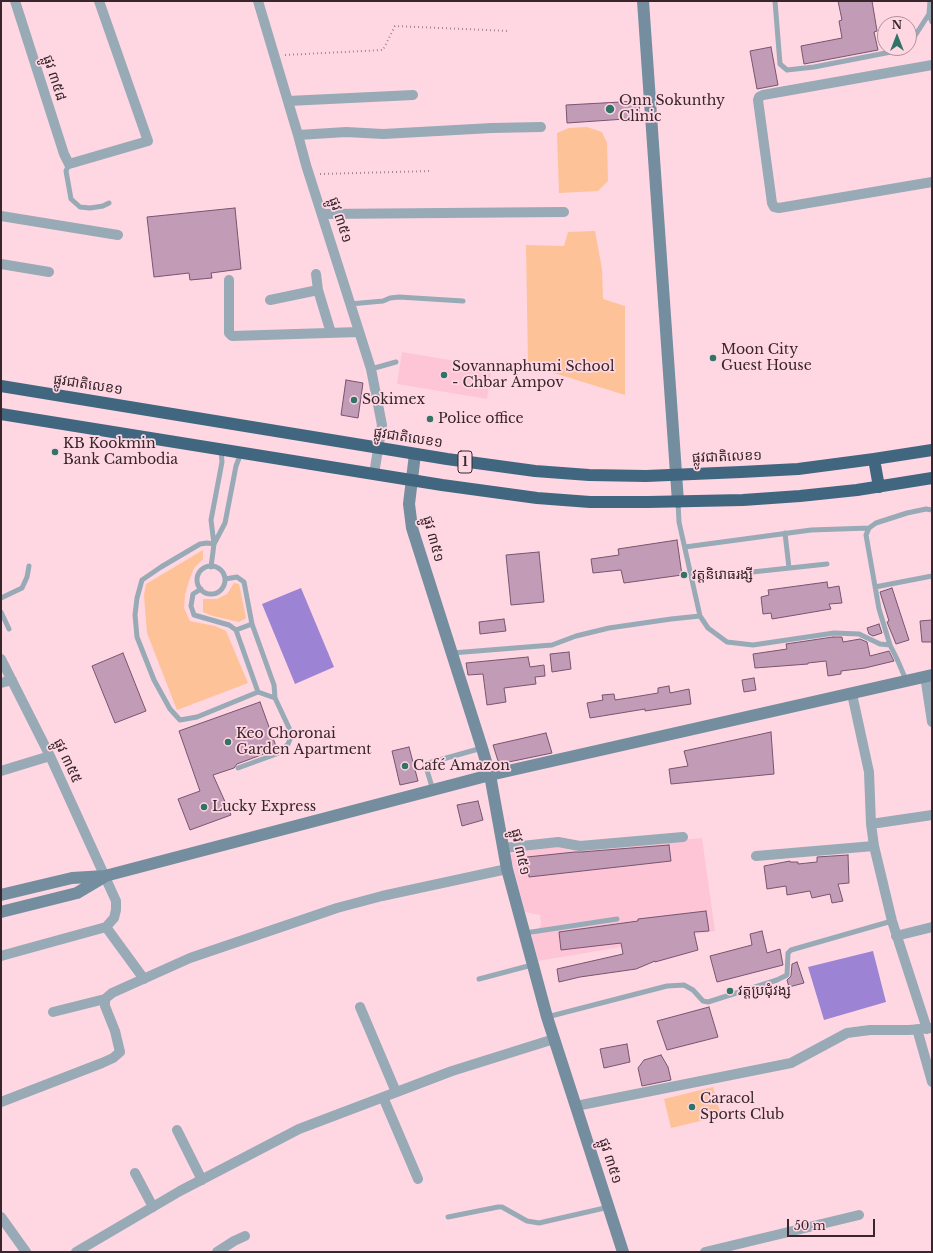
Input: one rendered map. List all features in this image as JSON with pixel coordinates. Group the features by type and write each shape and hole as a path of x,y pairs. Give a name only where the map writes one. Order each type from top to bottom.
{"highway":[{"name":"ផ្លូវជាតិលេខ១","path":"1,386 415,454 543,472 589,475 646,476 798,469 932,450"},
{"name":"1","path":"1,414 411,480 537,498 590,502 743,500 800,496 879,487 932,478"},
{"path":"874,459 879,487"}],"street":[{"name":"ផ្លូវ ៣៥៨","path":"15,1 64,154 69,164"},
{"path":"69,164 148,141 99,1"},
{"name":"ផ្លូវ ៣៥១","path":"258,1 309,174 371,369 382,425 374,474"},
{"path":"642,1 678,502"},
{"path":"932,65 763,95 759,97 758,100 772,203 774,207 779,208 932,182"},
{"path":"288,101 413,95"},
{"path":"298,135 346,132 383,134 540,127"},
{"path":"322,214 564,212"},
{"path":"1,216 118,236"},
{"path":"1,264 49,272"},
{"path":"316,274 318,290 331,333"},
{"path":"229,280 229,332 232,336 359,332"},
{"path":"270,300 318,290"},
{"name":"ផ្លូវ ៣៥១","path":"415,454 409,504 412,528 490,775 507,869 547,1016 610,1207 623,1252"},
{"name":"ផ្លូវ ៣៥៥","path":"1,659 50,756 116,901 114,918 106,927"},
{"path":"1,895 72,878 105,876 490,775 929,676 932,722"},
{"path":"1,683 12,680"},
{"path":"852,694 868,772 871,824 874,846 896,936 925,1029 932,1082"},
{"path":"1,772 50,756"},
{"path":"871,824 932,815"},
{"path":"504,848 558,842 580,846 683,837"},
{"path":"756,856 874,846"},
{"path":"53,1012 105,999 112,993 190,958 337,908 382,896 507,869"},
{"path":"1,912 77,893 105,876"},
{"path":"1,956 106,927 144,979"},
{"path":"896,936 932,927"},
{"path":"1,1102 102,1063 113,1058 120,1052 119,1043 105,1006 105,999"},
{"path":"360,1007 396,1092"},
{"path":"576,1106 791,1063 814,1049 847,1033 870,1030 925,1029"},
{"path":"78,1252 202,1180 299,1129 452,1071 554,1039"},
{"path":"382,1097 418,1179"},
{"path":"177,1130 202,1180"},
{"path":"135,1173 153,1208"},
{"path":"705,1252 858,1215"},
{"path":"3,1223 26,1252"},
{"path":"217,1252 245,1236"}],"lane":[{"path":"775,1 780,64 787,70 814,67 877,55"},
{"path":"930,1 929,14 932,22"},
{"path":"917,32 929,14"},
{"path":"69,164 66,170 71,199 80,207 90,208 103,206 108,203"},
{"path":"350,304 383,301 390,298 399,297 463,301"},
{"path":"371,369 396,362"},
{"path":"211,566 214,544 211,520 222,462 220,449"},
{"path":"214,544 226,523 236,466 241,453"},
{"path":"678,502 679,522 700,616 708,628 727,642 753,645 834,633 850,633 858,634 880,644 890,645"},
{"path":"906,681 890,645 879,609 866,535 869,528 876,523 907,513 926,509 932,510"},
{"path":"685,547 785,533 831,529 869,528"},
{"path":"785,533 789,568"},
{"path":"214,544 200,544 161,566 142,580 137,598 135,615 137,637 154,680 170,709 180,720 197,717 258,692 275,698"},
{"path":"743,573 827,564"},
{"path":"1,598 22,588 27,578 29,566"},
{"path":"211,566 220,570 225,579 224,586 221,589 215,593 207,593 201,589 198,581 198,575 205,568 211,566"},
{"path":"876,587 932,576"},
{"path":"225,579 237,577 244,582 252,624 274,686 275,698 290,730 291,737 288,744 279,753 238,768"},
{"path":"201,589 193,594 191,606 194,615 229,625 236,630 258,692"},
{"path":"1,612 9,629"},
{"path":"452,653 552,645 576,636 609,628 700,616"},
{"path":"236,630 252,624"},
{"path":"433,790 425,764 482,748"},
{"path":"524,934 617,918"},
{"path":"547,1016 666,986 684,985 693,990 703,1001 713,1001 777,980 787,975 788,953 791,950 892,921"},
{"path":"479,979 532,964"},
{"path":"448,1217 498,1207 527,1221 539,1222 610,1207"}],"path":[{"path":"274,56 383,50 395,26 509,31"},
{"path":"309,174 432,171"}],"shaded area":[{"path":"587,127 602,132 607,143 608,181 598,191 559,193 557,133 569,128"},
{"path":"595,231 602,269 603,299 625,306 625,395 528,365 526,245 564,246 568,232"},
{"name":"Sovannaphumi School - Chbar Ampov","path":"402,352 492,367 487,399 397,384"},
{"path":"203,550 203,559 194,568 189,581 185,595 184,608 190,621 215,626 226,631 248,683 177,710 147,633 144,595 146,584"},
{"path":"234,583 239,584 246,618 239,622 203,612 203,599 217,599 227,594"},
{"path":"301,588 334,667 295,684 262,604"},
{"path":"702,838 715,931 538,961 532,936 541,925 540,915 525,912 510,854 559,845 577,850"},
{"path":"873,951 886,1002 824,1020 808,967"},
{"name":"Caracol Sports Club","path":"713,1087 721,1116 671,1128 664,1099"}],"building":[{"path":"838,1 872,1 877,31 874,32 877,50 804,64 801,46 842,38 839,21 842,20"},
{"path":"771,47 778,85 757,89 750,51"},
{"path":"639,101 640,118 567,123 566,105"},
{"path":"235,208 241,269 211,273 212,278 190,280 189,273 154,277 147,217"},
{"path":"346,380 363,383 358,418 341,415"},
{"path":"677,540 682,575 624,583 621,570 593,573 591,559 619,555 618,549"},
{"path":"539,552 544,602 511,605 506,555"},
{"path":"827,582 828,588 839,586 842,603 829,604 831,609 772,619 771,613 763,614 761,597 769,595 768,590"},
{"path":"892,588 909,640 896,644 887,622 889,621 880,592"},
{"path":"504,619 506,631 480,634 479,622"},
{"path":"932,620 932,642 922,642 920,621"},
{"path":"879,624 882,633 873,636 869,634 867,628"},
{"path":"842,637 843,642 860,639 867,642 870,656 889,651 894,661 865,668 841,671 841,674 828,676 826,661 808,664 755,668 753,654 787,649 786,644"},
{"path":"569,652 571,669 552,672 550,654"},
{"path":"123,653 146,711 115,723 92,666"},
{"path":"528,657 530,667 544,665 545,676 535,677 536,684 504,688 506,702 487,705 483,674 468,675 466,663"},
{"path":"754,678 756,690 744,692 742,680"},
{"path":"669,686 670,693 689,689 691,704 645,711 645,709 590,718 587,703 603,700 602,695 614,694 615,700 658,693 658,688"},
{"name":"Keo Choronai Garden Apartment","path":"260,702 277,749 237,764 234,768 213,775 231,815 190,830 178,799 200,791 179,731"},
{"path":"771,732 774,774 671,784 669,769 688,766 684,751"},
{"path":"546,733 552,753 499,764 493,745"},
{"name":"Café Amazon","path":"409,747 418,781 400,785 392,751"},
{"path":"478,801 483,820 462,826 457,805"},
{"path":"669,845 671,861 529,877 527,857"},
{"path":"848,855 849,883 838,884 843,901 832,903 830,894 812,898 810,891 787,895 786,886 767,889 764,866 790,861 798,862 798,864 817,862 817,857"},
{"path":"706,911 709,931 694,932 698,950 655,961 636,969 580,977 559,982 557,969 623,954 621,943 561,950 559,932 638,921 638,919"},
{"path":"762,931 767,953 780,949 783,965 717,982 710,956 752,945 750,934"},
{"path":"797,962 804,983 789,987 787,980 791,976 792,964"},
{"path":"709,1007 718,1037 667,1050 657,1021"},
{"path":"627,1044 630,1062 604,1068 600,1049"},
{"path":"661,1055 668,1067 671,1080 642,1086 638,1068 644,1060"}],"place":[{"name":"Onn Sokunthy Clinic","path":"610,109"},
{"name":"Moon City Guest House","path":"713,358"},
{"name":"Sovannaphumi School - Chbar Ampov","path":"444,375"},
{"name":"Sokimex","path":"354,400"},
{"name":"Police office","path":"430,419"},
{"name":"KB Kookmin Bank Cambodia","path":"55,452"},
{"name":"វត្តនិរោធរង្សី","path":"684,575"},
{"name":"Keo Choronai Garden Apartment","path":"228,742"},
{"name":"Café Amazon","path":"405,766"},
{"name":"Lucky Express","path":"204,807"},
{"name":"វត្តប្រជុំវង្ស","path":"730,991"},
{"name":"Caracol Sports Club","path":"692,1107"}]}
